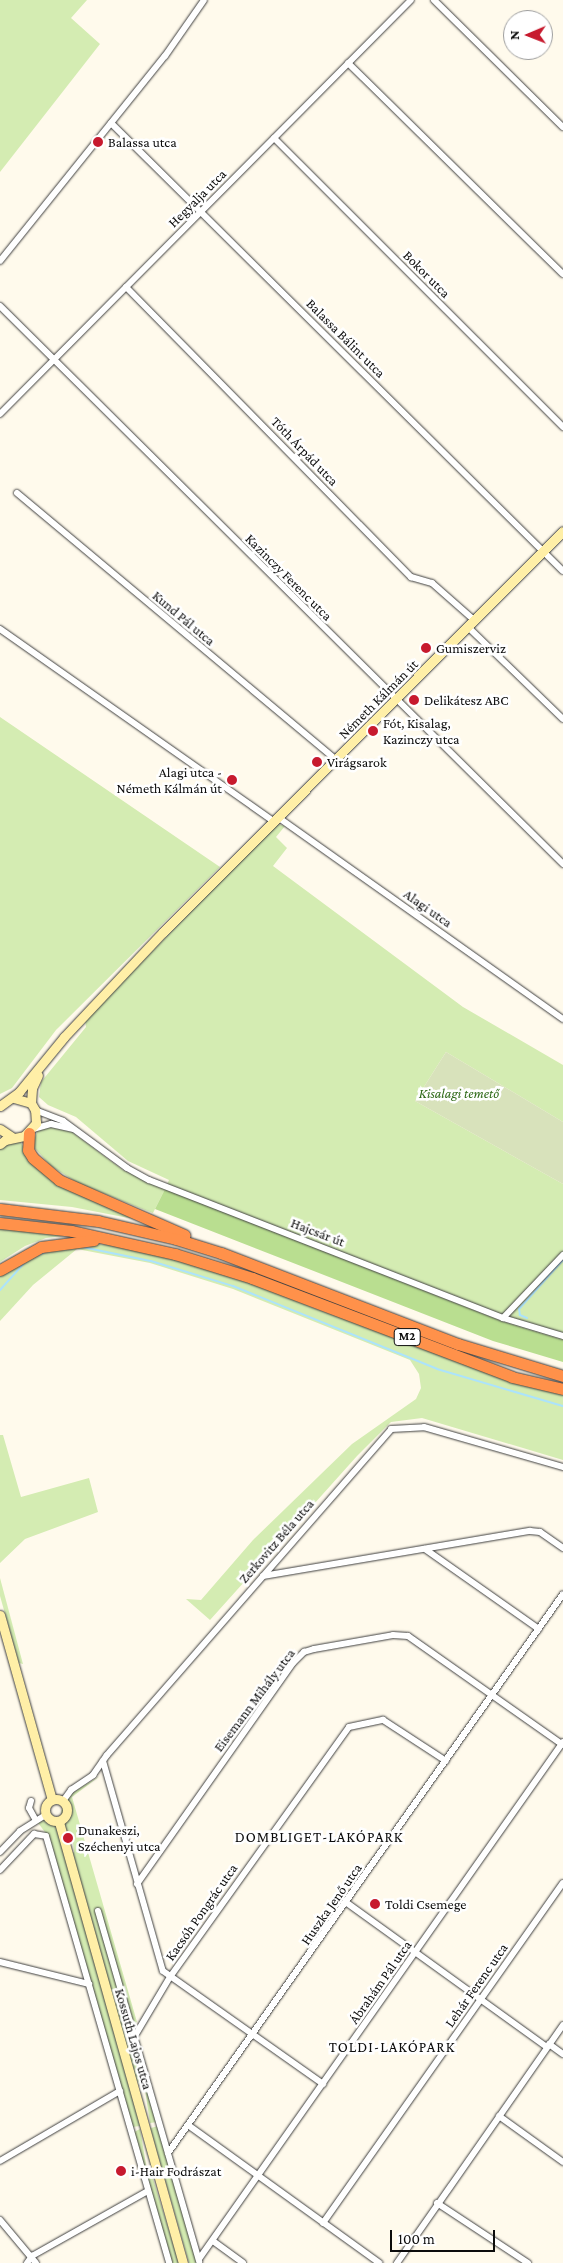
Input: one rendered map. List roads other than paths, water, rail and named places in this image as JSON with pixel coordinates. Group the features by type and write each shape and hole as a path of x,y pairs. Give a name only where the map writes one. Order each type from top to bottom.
{"highway":[{"path":"31,1131 28,1150 33,1158 58,1180 221,1253"},
{"name":"M2","path":"0,1209 128,1227 221,1253 458,1344 563,1376"},
{"name":"M2","path":"0,1223 115,1239 252,1278 512,1376 563,1389"},
{"path":"0,1270 23,1254 54,1243 115,1239"}],"street":[{"path":"0,261 165,56 204,0"},
{"name":"Hegyalja utca","path":"0,414 411,0"},
{"path":"434,0 563,127"},
{"path":"348,63 563,274"},
{"name":"Balassa Bálint utca","path":"112,123 563,571"},
{"name":"Bokor utca","path":"274,138 563,427"},
{"name":"Tóth Árpád utca","path":"126,287 411,577 432,583 563,719"},
{"name":"Kazinczy Ferenc utca","path":"0,306 395,701 563,864"},
{"name":"Kund Pál utca","path":"17,493 336,760"},
{"name":"Németh Kálmán út","path":"48,1057 163,932 277,820 563,531"},
{"name":"Alagi utca","path":"0,629 563,1019"},
{"path":"0,1105 13,1098 48,1057"},
{"path":"0,1144 12,1137 31,1131 32,1088 48,1057"},
{"path":"13,1098 33,1106"},
{"name":"Hajcsár út","path":"33,1106 76,1130 127,1168 149,1180 503,1318 563,1336"},
{"name":"Hajcsár út","path":"31,1131 51,1124 76,1130"},
{"path":"0,1129 12,1137"},
{"path":"503,1318 563,1255"},
{"name":"Zerkovitz Béla utca","path":"63,1801 71,1790 93,1776 103,1761 391,1429 424,1427 563,1467"},
{"path":"263,1576 530,1531 540,1532 563,1548"},
{"path":"425,1549 539,1629"},
{"name":"Huszka Jenő utca","path":"168,2153 347,1903 563,1594"},
{"path":"0,1615 52,1800"},
{"name":"Eisemann Mihály utca","path":"137,1884 304,1652 402,1635 415,1639 563,1744"},
{"name":"Kacsóh Pongrác utca","path":"136,2034 170,1977 350,1727 383,1720 446,1761"},
{"name":"Ábrahám Pál utca","path":"199,2261 563,1744"},
{"path":"103,1761 163,1971 323,2084"},
{"path":"0,1852 35,1819 46,1815 59,1822 67,1811 63,1801 52,1800 46,1805 46,1815"},
{"path":"31,1801 29,1808 35,1819"},
{"name":"Kossuth Lajos utca","path":"59,1822 183,2263"},
{"name":"Kossuth Lajos utca","path":"0,1870 39,1833 46,1836 169,2263"},
{"name":"Lehár Ferenc utca","path":"323,2223 563,1883"},
{"path":"347,1903 481,2000 548,2046 563,2054"},
{"path":"98,1911 136,2034 199,2261"},
{"path":"0,1962 89,1984"},
{"path":"397,2263 437,2203 563,2025"},
{"path":"0,2161 120,2091"},
{"path":"499,2116 563,2162"},
{"path":"188,2125 379,2263"},
{"path":"27,2263 32,2256 148,2191"},
{"path":"437,2203 528,2263"},
{"path":"0,2220 36,2263"},
{"path":"212,2242 243,2263"}],"waterway":[{"path":"82,1247 151,1261 233,1286 437,1369 563,1406"},
{"path":"38,1255 48,1251"},
{"path":"527,1318 520,1315 519,1309 563,1260"},
{"path":"0,1290 25,1262"}],"place":[{"name":"Balassa utca","path":"98,142"},
{"name":"Gumiszerviz","path":"426,648"},
{"name":"Delikátesz ABC","path":"414,700"},
{"name":"Fót, Kisalag, Kazinczy utca","path":"373,731"},
{"name":"Virágsarok","path":"317,762"},
{"name":"Alagi utca - Németh Kálmán út","path":"232,780"},
{"name":"Dunakeszi, Széchenyi utca","path":"68,1838"},
{"name":"Toldi Csemege","path":"375,1904"},
{"name":"i-Hair Fodrászat","path":"121,2171"}],"district":[{"name":"DOMBLIGET-LAKÓPARK","path":"319,1838"},
{"name":"TOLDI-LAKÓPARK","path":"392,2048"}],"park label":[{"name":"Kisalagi temető","path":"459,1093"}]}
